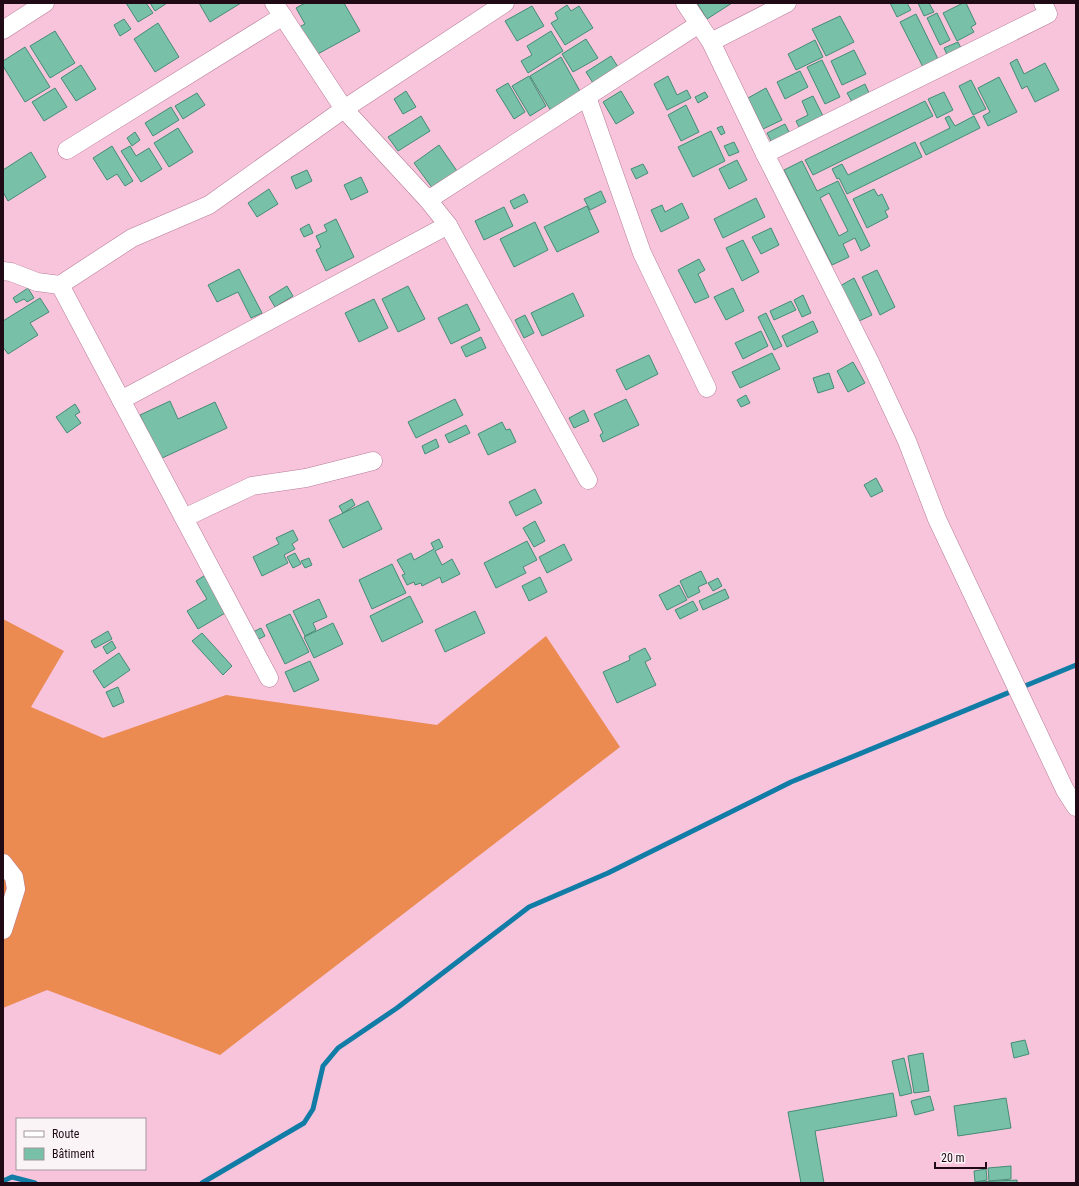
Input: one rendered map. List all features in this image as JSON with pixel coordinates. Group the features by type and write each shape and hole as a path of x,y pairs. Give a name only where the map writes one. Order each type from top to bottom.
{"street":[{"path":"3,30 45,3"},
{"path":"3,271 11,272 37,282 60,285 132,238 209,205 344,109 505,3"},
{"path":"685,3 711,42 765,154 870,362 907,441 937,519 1065,790 1076,807"},
{"path":"711,42 787,3"},
{"path":"765,154 1048,14 1043,3"},
{"path":"67,150 279,10 344,109 428,200 448,225 588,480"},
{"path":"428,200 699,24"},
{"path":"587,97 642,253 707,388"},
{"path":"121,400 448,225"},
{"path":"60,285 269,678"},
{"path":"184,518 252,486 306,478 373,461"},
{"path":"3,863 14,877 16,888 3,930"}],"shaded area":[{"path":"3,619 64,651 31,707 103,738 226,695 437,725 546,636 620,747 220,1055 47,990 3,1008"}],"building":[{"path":"126,3 146,3 153,13 138,22"},
{"path":"150,3 167,3 155,11"},
{"path":"199,3 241,3 210,22"},
{"path":"305,3 344,3 360,31 314,56 299,27 305,24 296,8"},
{"path":"697,3 732,3 707,19"},
{"path":"890,3 907,3 911,10 897,17"},
{"path":"918,3 929,3 934,12 924,16"},
{"path":"966,3 976,24 971,27 974,32 957,41 943,13"},
{"path":"567,5 571,11 579,6 593,28 565,45 551,23 558,19 555,13"},
{"path":"532,6 544,26 517,41 505,21"},
{"path":"937,13 950,40 940,45 927,18"},
{"path":"916,14 939,61 924,69 900,22"},
{"path":"840,16 854,42 826,56 812,29"},
{"path":"124,19 131,29 120,36 114,25"},
{"path":"158,23 179,57 155,72 134,39"},
{"path":"55,31 75,63 50,78 30,46"},
{"path":"551,31 563,51 528,73 521,61 532,55 527,46"},
{"path":"586,39 598,58 573,72 562,54"},
{"path":"815,40 823,57 796,70 788,54"},
{"path":"958,42 962,50 948,57 944,48"},
{"path":"25,47 50,87 25,102 3,66 3,61"},
{"path":"854,50 866,74 842,85 831,61"},
{"path":"611,56 618,67 593,83 586,72"},
{"path":"561,57 581,93 551,111 530,76"},
{"path":"1017,59 1024,74 1045,63 1059,90 1035,102 1027,86 1022,89 1010,63"},
{"path":"822,60 840,97 825,104 807,67"},
{"path":"81,65 96,89 76,101 61,78"},
{"path":"800,71 808,87 785,99 777,82"},
{"path":"529,76 546,106 530,116 512,86"},
{"path":"668,76 677,95 687,90 691,98 667,110 654,84"},
{"path":"999,77 1017,112 988,126 983,116 990,112 978,88"},
{"path":"971,80 986,109 973,115 959,86"},
{"path":"508,83 525,112 514,119 496,90"},
{"path":"865,84 869,93 852,102 847,93"},
{"path":"55,88 67,107 44,121 32,102"},
{"path":"766,88 782,120 763,129 748,98"},
{"path":"406,91 416,107 403,114 394,99"},
{"path":"621,91 634,113 616,124 603,102"},
{"path":"705,92 708,97 698,103 695,97"},
{"path":"944,92 953,110 937,118 928,99"},
{"path":"197,93 205,105 183,119 175,106"},
{"path":"813,96 823,116 799,127 796,121 808,115 802,101"},
{"path":"925,101 933,116 813,175 805,160"},
{"path":"686,105 699,132 681,141 668,115"},
{"path":"171,107 179,120 153,136 145,123"},
{"path":"421,116 430,131 398,151 388,137"},
{"path":"949,116 955,126 974,116 980,128 926,155 920,143 950,128 945,118"},
{"path":"785,124 790,134 772,143 767,133"},
{"path":"722,126 725,133 721,135 717,128"},
{"path":"178,128 193,152 169,167 154,143"},
{"path":"711,131 725,161 693,177 678,147"},
{"path":"135,132 140,140 132,146 127,138"},
{"path":"734,142 739,152 729,156 724,146"},
{"path":"915,142 922,157 847,194 839,178 837,179 832,169 842,164 848,175"},
{"path":"439,145 457,171 433,189 414,163"},
{"path":"112,146 133,181 125,186 117,174 107,180 93,158"},
{"path":"130,146 136,156 149,148 162,169 141,182 121,151"},
{"path":"31,152 46,177 8,201 3,192 3,170"},
{"path":"737,160 747,180 729,189 719,169"},
{"path":"802,161 817,191 838,181 870,246 861,251 855,238 843,244 849,257 832,265 784,170","holes":["829,193 848,231 839,236 820,198"]},
{"path":"643,164 648,173 636,179 631,169"},
{"path":"307,170 312,181 296,189 291,177"},
{"path":"361,177 368,192 351,200 344,185"},
{"path":"269,189 278,204 257,217 248,203"},
{"path":"874,189 878,196 882,194 889,209 885,211 888,217 867,228 853,199"},
{"path":"601,191 606,202 590,210 584,199"},
{"path":"524,194 528,202 514,209 510,201"},
{"path":"756,198 765,217 723,238 714,219"},
{"path":"682,203 689,218 661,232 651,210 662,205 665,212"},
{"path":"587,206 599,232 557,252 544,227"},
{"path":"504,207 513,226 484,240 475,221"},
{"path":"336,219 354,257 326,271 316,250 321,247 316,236 327,231 324,225"},
{"path":"535,222 548,250 514,267 500,239"},
{"path":"309,224 313,233 304,237 300,229"},
{"path":"771,228 779,245 761,254 752,237"},
{"path":"743,240 759,272 742,281 726,248"},
{"path":"699,259 705,270 698,274 709,297 695,303 678,270"},
{"path":"239,269 262,313 251,318 238,292 217,302 208,285"},
{"path":"877,270 895,307 880,315 862,277"},
{"path":"854,278 872,315 857,322 840,286"},
{"path":"287,286 293,296 275,307 269,297"},
{"path":"408,286 425,319 398,332 382,299"},
{"path":"28,288 34,298 27,302 24,299 16,303 13,298"},
{"path":"733,288 744,311 726,320 714,297"},
{"path":"573,293 584,316 542,336 531,313"},
{"path":"803,295 811,313 802,317 794,300"},
{"path":"40,298 49,312 30,323 38,335 8,354 3,347 3,321"},
{"path":"374,299 388,328 359,342 345,313"},
{"path":"791,301 796,310 774,320 770,311"},
{"path":"467,304 480,330 451,344 438,318"},
{"path":"766,313 782,346 774,350 758,317"},
{"path":"525,315 534,333 524,338 515,320"},
{"path":"813,321 818,332 787,347 782,336"},
{"path":"761,331 768,346 743,359 735,343"},
{"path":"481,337 486,348 466,357 461,347"},
{"path":"772,353 780,369 740,388 732,372"},
{"path":"649,355 658,374 626,390 616,370"},
{"path":"853,362 865,383 848,392 837,371"},
{"path":"829,373 834,388 818,393 813,378"},
{"path":"746,395 750,403 741,407 737,400"},
{"path":"455,399 463,415 416,438 408,422"},
{"path":"626,399 639,425 603,442 600,435 603,433 594,414"},
{"path":"170,401 178,419 215,402 227,428 160,459 140,415"},
{"path":"75,404 80,412 75,415 81,423 67,433 56,417"},
{"path":"584,410 589,421 574,428 569,418"},
{"path":"502,422 506,430 510,429 516,442 488,455 478,434"},
{"path":"466,425 470,433 449,443 445,435"},
{"path":"436,439 439,447 425,454 422,446"},
{"path":"876,478 883,491 871,497 864,485"},
{"path":"535,489 542,503 516,516 509,502"},
{"path":"352,499 355,505 343,513 339,506"},
{"path":"368,501 382,529 343,548 329,520"},
{"path":"535,521 545,541 534,547 523,528"},
{"path":"293,530 298,540 292,544 295,549 284,555 288,563 262,576 253,557 279,544 276,538"},
{"path":"439,539 443,547 435,551 442,565 452,559 460,574 442,583 440,577 422,586 421,583 415,585 414,582 407,585 402,575 405,574 397,560 411,553 414,560 434,549 431,543"},
{"path":"527,541 537,560 523,567 526,573 496,588 484,563"},
{"path":"564,544 572,560 547,573 539,557"},
{"path":"295,553 301,564 293,568 287,557"},
{"path":"309,558 312,565 305,568 301,561"},
{"path":"392,564 406,593 372,609 359,580"},
{"path":"701,571 707,583 698,587 700,592 688,598 680,581"},
{"path":"210,572 232,609 198,629 187,611 207,599 196,581"},
{"path":"540,577 547,592 529,601 522,586"},
{"path":"718,578 722,586 713,591 708,583"},
{"path":"679,585 687,600 667,610 659,595"},
{"path":"725,589 729,598 703,610 699,601"},
{"path":"410,596 423,622 382,642 370,616"},
{"path":"319,599 327,617 313,623 316,630 305,636 293,611"},
{"path":"693,601 698,610 680,619 675,610"},
{"path":"475,611 485,633 445,652 435,630"},
{"path":"290,614 309,652 285,664 266,625"},
{"path":"333,623 343,644 314,658 304,637"},
{"path":"261,628 265,636 255,641 251,633"},
{"path":"108,631 112,639 95,648 91,641"},
{"path":"202,633 232,666 223,675 192,641"},
{"path":"112,641 116,648 107,654 103,647"},
{"path":"645,648 651,659 645,662 656,685 617,703 603,672 630,660 629,656"},
{"path":"119,653 130,670 104,688 93,671"},
{"path":"310,661 319,680 294,692 285,672"},
{"path":"118,687 124,702 113,707 106,692"},
{"path":"1025,1040 1029,1054 1014,1058 1011,1043"},
{"path":"923,1053 929,1091 914,1093 908,1056"},
{"path":"904,1058 912,1093 900,1096 892,1061"},
{"path":"893,1093 897,1116 815,1131 824,1183 801,1183 788,1112"},
{"path":"930,1096 934,1110 915,1115 911,1101"},
{"path":"1006,1098 1011,1128 958,1136 954,1106"},
{"path":"1011,1166 1011,1179 989,1181 988,1168"},
{"path":"986,1169 987,1180 975,1182 974,1171"},
{"path":"1017,1180 1017,1183 977,1183 977,1182"}],"waterway":[{"path":"202,1183 304,1123 313,1109 323,1066 338,1048 397,1008 529,907 608,873 791,782 1076,665"},
{"path":"3,1181 12,1177 35,1183"}]}
